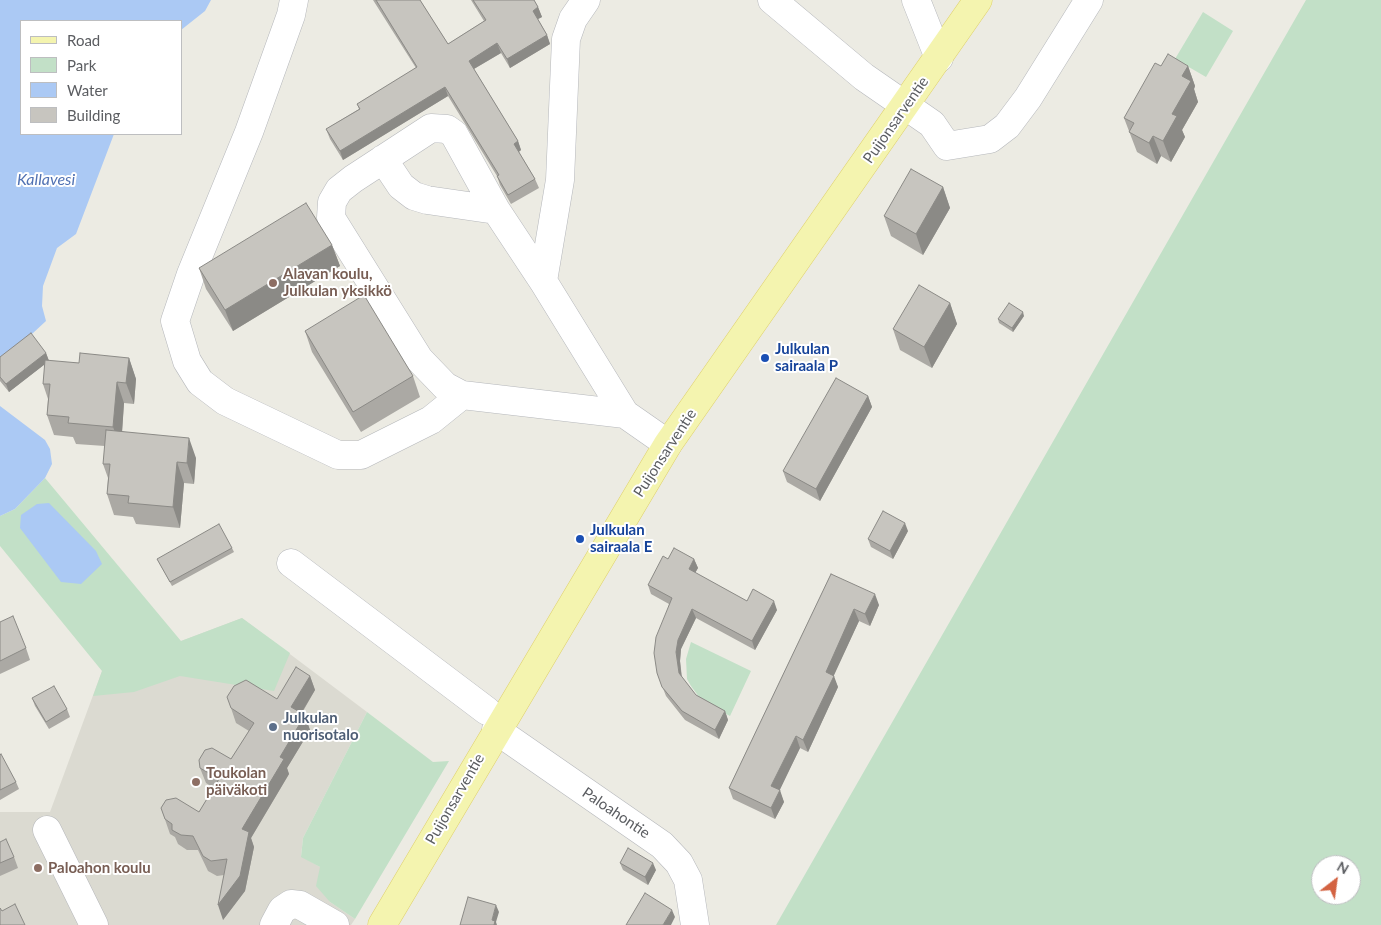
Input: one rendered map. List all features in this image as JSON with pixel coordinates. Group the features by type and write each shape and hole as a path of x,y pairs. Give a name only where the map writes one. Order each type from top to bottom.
{"main road":[{"name":"Puijonsarventie","path":"382,925 492,721 668,444 978,0"}],"street":[{"path":"294,0 291,16 249,132 191,274 175,321 179,341 187,361 200,382 225,401 338,455 361,455 431,420 462,395"},
{"path":"543,281 560,180 566,39 573,19 586,0"},
{"path":"772,0 864,77 906,104 932,124 947,146 990,139 1007,126 1028,98 1089,0"},
{"path":"916,0 939,58"},
{"path":"625,414 462,395 445,386 419,359 331,218 332,202 339,190 431,128 447,129 454,134 496,210 543,281 625,414 668,444"},
{"path":"383,159 400,186 414,196 427,200 496,210"},
{"name":"Paloahontie","path":"291,563 492,721 662,845 679,864 688,880 695,925"},
{"path":"47,830 94,925"},
{"path":"274,925 282,910 291,904 300,905 335,925"}],"shaded area":[{"name":"Toukolan päiväkoti","path":"242,618 367,712 303,838 301,856 320,867 330,902 355,919 351,925 0,925 0,812 50,812 102,671"}],"green space":[{"path":"1306,0 1381,0 1381,925 776,925"},
{"path":"1203,12 1233,31 1206,77 1175,59"},
{"path":"45,478 181,641 242,618 290,653 274,691 180,676 134,692 93,696 102,671 0,546 0,516 15,509"},
{"path":"691,642 751,671 730,716 702,701 687,679 686,659"},
{"path":"367,712 433,762 449,761 355,919 330,902 316,886 320,867 301,857 303,838"}],"water":[{"name":"Kallavesi","path":"0,0 211,0 205,11 182,29 182,20 20,20 20,135 114,135 76,234 57,248 43,286 42,306 46,321 7,357 0,357"},
{"path":"0,406 45,440 50,449 52,464 45,478 15,509 0,516"},
{"path":"49,503 96,551 102,564 81,584 61,582 20,528 21,515 37,504"}],"building":[{"path":"376,0 420,0 448,44 486,20 473,0 534,0 538,7 533,11 547,35 507,59 497,43 469,61 518,141 514,144 535,179 508,195 497,176 499,175 445,87 340,151 326,129 360,109 357,104 417,67"},
{"path":"1168,54 1188,66 1182,76 1191,81 1172,114 1177,116 1163,141 1153,136 1149,143 1129,132 1134,123 1124,118 1155,63 1161,66"},
{"path":"911,169 943,187 916,234 884,216"},
{"path":"306,203 332,245 225,310 199,268"},
{"path":"919,285 950,303 924,347 893,329"},
{"path":"364,295 413,376 353,412 305,331"},
{"path":"1009,303 1023,312 1012,328 998,319"},
{"path":"31,333 46,353 6,384 0,377 0,357"},
{"path":"80,353 129,358 126,383 117,382 113,427 68,423 69,417 47,415 50,384 43,384 45,360 79,363"},
{"path":"836,378 868,396 816,489 783,471"},
{"path":"106,430 189,438 187,463 177,462 173,507 128,503 129,496 107,494 110,464 103,464"},
{"path":"883,511 905,523 890,551 868,539"},
{"path":"219,524 232,548 170,582 157,559"},
{"path":"674,548 694,559 689,569 747,601 753,589 774,601 752,641 692,609 678,640 676,652 679,673 696,695 725,711 715,730 682,711 662,687 657,673 654,653 656,637 672,598 648,585 663,556 668,559"},
{"path":"831,574 875,594 865,614 854,609 826,672 834,676 803,740 796,736 771,786 780,790 771,808 729,788"},
{"path":"13,616 26,648 0,661 0,622"},
{"path":"296,667 310,676 291,707 305,715 280,757 284,759 242,829 249,832 240,876 218,905 227,859 211,861 203,856 193,836 181,835 172,830 172,824 165,819 161,808 166,800 176,798 199,812 219,779 200,768 199,760 205,750 212,748 231,759 254,723 231,708 227,697 234,686 246,680 277,699"},
{"path":"54,686 67,709 46,722 32,698"},
{"path":"0,755 16,782 0,790"},
{"path":"6,839 14,857 0,863 0,842"},
{"path":"628,848 653,863 645,877 620,863"},
{"path":"645,893 672,910 663,925 626,925"},
{"path":"468,897 496,905 492,920 495,921 494,925 460,925"},
{"path":"15,904 25,925 0,925 0,908 2,911"}],"place":[{"name":"Alavan koulu, Julkulan yksikkö","path":"273,283"},
{"name":"Julkulan sairaala P","path":"765,358"},
{"name":"Julkulan sairaala E","path":"580,539"},
{"name":"Julkulan nuorisotalo","path":"273,727"},
{"name":"Toukolan päiväkoti","path":"196,782"},
{"name":"Paloahon koulu","path":"38,868"}]}
